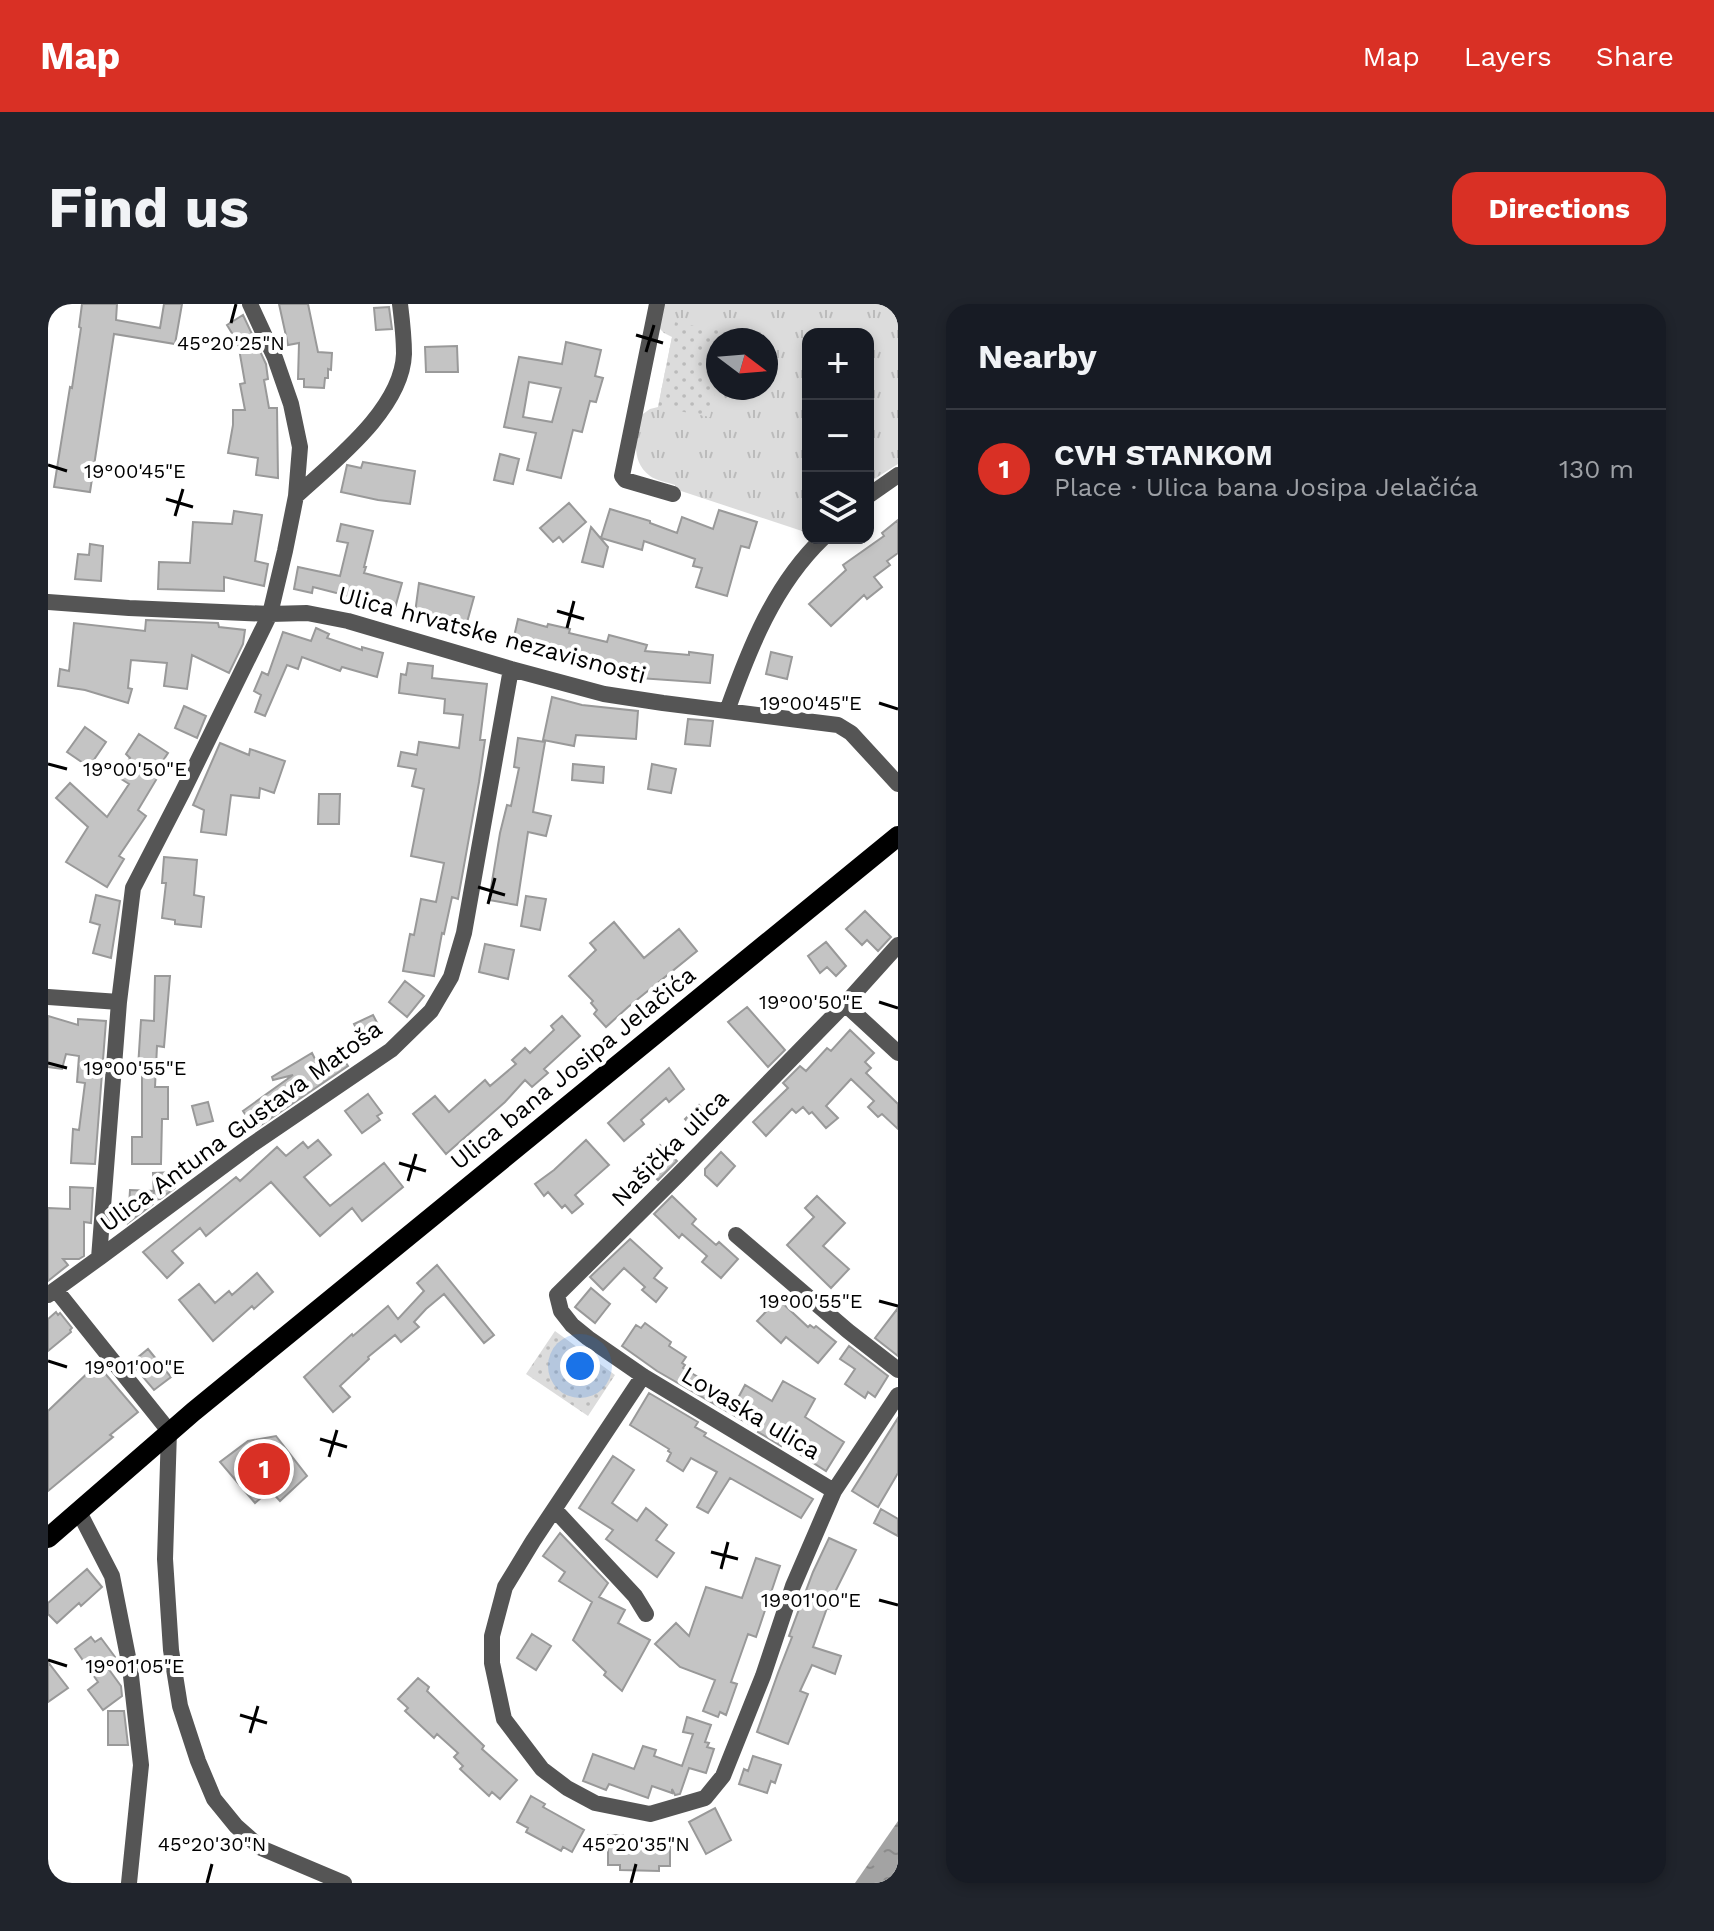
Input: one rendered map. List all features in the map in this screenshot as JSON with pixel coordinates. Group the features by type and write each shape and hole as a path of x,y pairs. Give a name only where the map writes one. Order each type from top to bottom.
{"main road":[{"name":"Ulica bana Josipa Jelačića","path":"48,1538 169,1431 898,836"}],"street":[{"path":"99,1258 119,1002 133,888 270,614 296,496 300,447 291,404 275,358 250,304"},
{"path":"296,496 387,406 404,357 400,304"},
{"path":"657,304 622,476 625,480 673,494"},
{"path":"874,492 898,475"},
{"path":"727,711 760,627 806,554 817,544"},
{"name":"Ulica hrvatske nezavisnosti","path":"48,602 270,614 307,613 348,621 604,694 838,725 851,733 898,784"},
{"name":"Ulica Antuna Gustava Matoša","path":"52,1293 250,1146 391,1050 431,1011 451,977 464,933 511,669"},
{"name":"Našička ulica","path":"643,1376 572,1325 561,1311 557,1295 845,1004 898,945"},
{"path":"48,997 119,1002"},
{"path":"845,1004 898,1053"},
{"path":"736,1235 898,1370"},
{"path":"52,1293 169,1431 165,1559 171,1650 180,1706 214,1799 236,1826 261,1848 344,1883"},
{"path":"643,1376 505,1587 492,1636 492,1663 504,1719 542,1769 567,1788 595,1803 650,1814 705,1798 723,1776 763,1676 793,1586 834,1491 898,1395"},
{"name":"Lovaska ulica","path":"643,1376 834,1491"},
{"path":"555,1510 635,1596 646,1614"},
{"path":"79,1512 112,1576 130,1667 141,1765 129,1883"}],"green space":[{"path":"662,304 898,304 898,464 874,479 874,328 802,328 802,531 675,489 675,485 653,478 639,463 636,440 640,416 658,407 672,337 659,328"},
{"path":"675,322 706,328 706,400 713,400 710,417 658,407"},
{"path":"555,1331 615,1375 588,1416 526,1374"}],"water":[{"path":"898,1821 898,1883 855,1883"}],"building":[{"path":"82,304 117,304 116,320 160,328 164,304 182,304 175,344 114,334 90,492 54,487 72,388"},
{"path":"279,304 308,304 318,352 332,353 331,370 328,369 324,388 304,387 304,379 298,379 299,343 288,345"},
{"path":"389,307 392,329 376,330 374,308"},
{"path":"243,315 266,364 268,379 264,380 269,408 277,408 278,478 256,475 258,458 228,453 233,410 245,410 240,384 245,383 238,343 227,325"},
{"path":"566,342 601,350 595,376 603,378 596,402 590,401 582,432 573,430 561,478 527,470 536,433 504,427 519,357 562,364","holes":["529,382 561,388 552,422 523,417"]},
{"path":"457,346 458,372 426,372 425,347"},
{"path":"500,454 519,459 513,484 494,480"},
{"path":"363,462 415,471 410,504 341,492 347,465 361,468"},
{"path":"569,503 586,522 563,542 559,537 553,542 540,528"},
{"path":"610,509 677,533 682,517 713,529 719,510 757,522 749,548 741,546 727,596 696,587 702,568 693,566 695,559 644,541 642,550 601,538"},
{"path":"234,511 262,515 255,561 268,564 264,586 224,577 224,591 158,589 159,562 190,563 193,522 232,524"},
{"path":"898,520 898,553 887,561 890,565 874,577 882,587 867,599 864,595 831,626 809,604 846,570 843,565 884,536 882,533"},
{"path":"341,524 373,531 364,573 402,583 395,608 313,587 312,593 294,589 298,567 340,576 348,543 337,541"},
{"path":"591,527 608,547 603,567 582,562"},
{"path":"90,544 103,546 101,581 75,579 78,554 89,555"},
{"path":"419,583 474,597 466,626 415,613"},
{"path":"518,619 570,629 569,633 607,642 609,635 647,645 645,651 713,655 710,683 638,679 574,659 574,656 513,641"},
{"path":"146,620 218,623 219,627 245,630 243,644 229,673 192,655 187,689 164,686 167,663 131,660 128,688 132,689 128,703 85,690 58,686 60,669 69,671 74,623 145,631"},
{"path":"316,628 329,634 327,638 362,650 362,647 383,653 377,677 342,667 340,671 302,657 298,669 287,665 265,716 255,712 261,695 254,691 262,672 268,675 283,632 311,641"},
{"path":"771,652 792,657 787,679 766,674"},
{"path":"408,663 433,666 432,678 487,684 480,740 485,740 458,899 452,897 434,976 403,971 421,899 436,902 444,863 411,856 424,789 412,786 416,769 398,766 401,752 417,755 419,742 459,748 463,715 444,713 445,699 399,693 401,674 406,675"},
{"path":"552,697 582,705 638,711 636,739 576,735 574,746 543,740"},
{"path":"184,706 206,716 197,738 175,728"},
{"path":"688,719 713,721 710,746 685,744"},
{"path":"85,727 106,742 89,767 67,752"},
{"path":"139,734 168,753 138,810 146,816 119,856 124,859 107,887 66,862 88,827 56,798 70,783 107,817 129,784 118,777 130,758 126,754"},
{"path":"518,738 545,742 533,812 551,816 546,836 528,832 517,905 489,900 500,833 507,805 511,806 519,768 514,767"},
{"path":"220,743 249,755 250,749 285,761 274,793 260,788 259,798 231,795 226,835 201,832 204,810 193,805"},
{"path":"573,764 604,767 603,783 572,780"},
{"path":"652,764 676,769 671,793 648,789"},
{"path":"319,794 340,794 339,824 318,824"},
{"path":"164,857 197,860 194,895 204,897 201,927 175,924 175,920 162,918 166,883 162,883"},
{"path":"96,895 120,901 111,958 93,953 100,925 90,922"},
{"path":"526,896 546,899 540,930 521,926"},
{"path":"865,911 891,937 878,951 867,940 862,945 846,929"},
{"path":"614,922 644,958 679,929 697,951 606,1027 594,1014 597,1010 591,1003 593,1001 569,976 596,950 590,943"},
{"path":"826,942 846,966 836,976 827,967 820,973 808,956"},
{"path":"485,944 514,950 508,979 479,972"},
{"path":"155,976 170,976 164,1047 157,1046 155,1087 168,1087 168,1119 162,1119 161,1164 132,1164 132,1137 142,1137 142,1068 138,1068 141,1020 154,1021"},
{"path":"405,981 424,996 407,1017 389,1002"},
{"path":"747,1007 785,1050 768,1067 728,1022"},
{"path":"373,1015 382,1032 363,1042 354,1024"},
{"path":"48,1016 78,1025 78,1019 106,1021 95,1164 71,1163 73,1129 79,1130 85,1083 77,1082 79,1056 66,1054 62,1069 48,1067"},
{"path":"562,1016 580,1036 544,1069 548,1073 532,1087 525,1080 446,1154 413,1114 435,1096 449,1112 485,1080 490,1086 516,1064 512,1060 525,1048 530,1053 554,1030 551,1026"},
{"path":"850,1030 874,1053 865,1062 871,1068 866,1073 898,1104 898,1129 882,1114 878,1117 868,1107 874,1101 851,1079 826,1106 838,1118 826,1128 803,1107 796,1113 792,1109 766,1136 753,1122 788,1088 783,1083 800,1066 806,1071 827,1048 831,1051"},
{"path":"338,1051 348,1066 255,1129 243,1111 293,1075 273,1080 272,1077 312,1053 318,1065"},
{"path":"669,1068 684,1089 669,1102 666,1098 641,1120 644,1124 624,1141 608,1123"},
{"path":"368,1094 382,1113 377,1116 380,1120 362,1133 345,1111"},
{"path":"208,1102 213,1121 197,1125 192,1106"},
{"path":"699,1105 710,1118 696,1131 685,1119"},
{"path":"318,1140 331,1155 304,1177 330,1206 384,1163 403,1187 362,1221 352,1208 320,1236 271,1182 206,1236 200,1228 172,1251 183,1263 167,1278 143,1252 236,1177 240,1181 277,1147 286,1156 303,1142 308,1148"},
{"path":"586,1140 609,1165 575,1195 583,1204 572,1213 565,1205 562,1208 548,1192 544,1196 535,1184"},
{"path":"660,1145 677,1161 658,1180 642,1165"},
{"path":"721,1152 735,1166 717,1186 705,1175 705,1169"},
{"path":"175,1172 175,1188 154,1200 153,1173"},
{"path":"70,1187 93,1188 91,1223 84,1222 84,1256 63,1259 68,1265 48,1281 48,1208 70,1209"},
{"path":"130,1190 154,1191 153,1204 128,1223"},
{"path":"672,1196 696,1219 692,1224 738,1259 721,1278 702,1262 707,1256 682,1234 679,1238 654,1214"},
{"path":"817,1196 845,1223 823,1246 849,1269 831,1288 787,1245 814,1217 805,1208"},
{"path":"630,1239 662,1268 654,1278 667,1288 656,1302 624,1268 603,1290 590,1277"},
{"path":"437,1265 494,1335 484,1343 444,1294 414,1322 419,1327 401,1342 395,1335 340,1386 350,1397 333,1412 304,1377 388,1306 398,1319 424,1291 417,1283"},
{"path":"257,1273 273,1292 254,1309 252,1306 213,1341 179,1300 199,1284 215,1303 229,1291 232,1295"},
{"path":"591,1288 610,1304 595,1323 575,1307"},
{"path":"778,1299 808,1327 816,1326 836,1342 818,1363 786,1337 781,1343 757,1321"},
{"path":"898,1308 898,1356 875,1338"},
{"path":"56,1312 72,1328 48,1351 48,1319"},
{"path":"645,1323 686,1357 683,1368 737,1400 745,1385 772,1401 783,1381 815,1399 805,1417 844,1442 826,1471 657,1371 622,1346 636,1325 641,1328"},
{"path":"849,1346 888,1376 875,1397 868,1392 865,1398 845,1384 855,1369 840,1359"},
{"path":"148,1349 171,1377 154,1390 131,1363"},
{"path":"97,1364 138,1412 48,1491 48,1411"},
{"path":"649,1393 698,1422 695,1427 706,1433 704,1436 813,1499 801,1518 730,1478 708,1513 697,1507 717,1472 691,1458 683,1471 667,1461 671,1453 669,1449 630,1425"},
{"path":"898,1418 898,1473 878,1507 852,1491"},
{"path":"276,1436 307,1476 280,1501 270,1490 255,1503 220,1462 248,1441"},
{"path":"613,1456 634,1470 612,1503 637,1521 646,1508 667,1525 656,1540 674,1553 657,1577 606,1539 613,1530 579,1508"},
{"path":"881,1509 898,1519 898,1536 874,1523"},
{"path":"560,1533 608,1583 599,1597 625,1610 618,1623 650,1640 622,1691 573,1640 592,1602 559,1581 565,1572 543,1556"},
{"path":"829,1538 856,1550 830,1609 827,1608 813,1647 841,1656 835,1674 812,1665 800,1691 808,1694 788,1744 757,1732 792,1637 789,1636"},
{"path":"756,1558 780,1566 756,1637 748,1634 731,1682 737,1684 726,1715 720,1712 718,1717 703,1711 715,1680 680,1667 655,1644 676,1623 689,1636 706,1587 742,1598"},
{"path":"87,1569 102,1587 57,1623 48,1614 48,1603"},
{"path":"532,1634 551,1646 536,1670 517,1658"},
{"path":"91,1637 95,1642 101,1638 115,1657 105,1664 121,1686 122,1696 103,1710 88,1690 98,1682 75,1649"},
{"path":"48,1662 68,1688 48,1702"},
{"path":"418,1678 429,1687 427,1691 484,1746 482,1749 517,1780 500,1799 492,1792 489,1796 460,1769 463,1766 454,1757 458,1753 437,1734 434,1738 405,1711 408,1708 398,1699"},
{"path":"108,1711 124,1711 128,1745 108,1745"},
{"path":"687,1717 711,1725 705,1742 709,1743 707,1747 714,1749 706,1773 689,1768 680,1794 675,1795 672,1789 672,1793 652,1786 648,1798 609,1784 606,1790 583,1781 593,1754 634,1769 643,1746 656,1750 654,1756 682,1766 693,1734 683,1732"},
{"path":"753,1756 781,1765 775,1783 771,1781 767,1793 739,1784"},
{"path":"531,1796 545,1804 543,1807 584,1830 572,1852 563,1847 561,1851 526,1832 528,1828 517,1822"},
{"path":"715,1808 731,1840 706,1854 689,1822"},
{"path":"608,1835 623,1835 623,1840 670,1841 670,1866 659,1866 659,1871 620,1870 620,1865 608,1865"}],"place":[{"name":"CVH STANKOM","path":"264,1469"}]}
